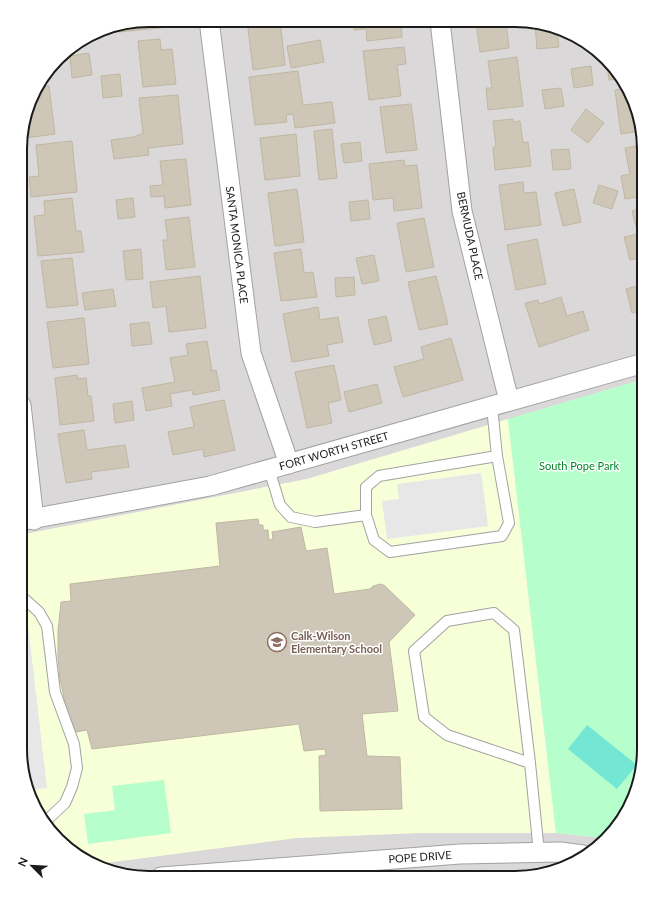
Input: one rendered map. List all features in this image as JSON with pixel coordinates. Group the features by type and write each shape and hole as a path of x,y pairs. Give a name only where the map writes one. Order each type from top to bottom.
{"street":[{"name":"SANTA MONICA PLACE","path":"209,27 251,353 289,464"},
{"name":"BERMUDA PLACE","path":"441,27 462,211 501,404"},
{"name":"FORT WORTH STREET","path":"27,521 210,486 637,365"},
{"name":"POPE DRIVE","path":"239,871 460,854 560,852 576,854"}],"lane":[{"path":"497,456 379,476 366,487 366,515 374,540 390,552 502,536 509,523 497,456 501,404"},
{"path":"269,469 280,505 291,517 315,522 366,515"},
{"path":"27,601 39,612 47,626 55,692 74,744 77,768 72,787 65,803 49,818"},
{"path":"530,763 447,735 424,718 414,651 447,621 494,613 514,630 530,763 539,853"}],"shaded area":[{"path":"515,27 547,31 562,36 583,48 607,69 616,81 628,102 636,133 637,381 307,479 27,534 27,149 31,117 43,88 57,69 69,57 88,43 110,33 133,28"},
{"name":"Calk-Wilson Elementary School","path":"508,419 556,833 418,833 296,838 106,863 81,850 57,829 48,817 33,788 29,773 27,757 27,534 307,479"},
{"path":"481,473 488,526 387,539 382,501 399,499 397,484"},
{"path":"27,625 47,788 34,790 29,773 27,757"},
{"path":"587,725 636,764 636,766 617,789 568,749"},
{"path":"418,833 556,833 598,838 583,850 562,862 547,867 515,871 149,871 125,869 106,863 296,838"}],"green space":[{"name":"South Pope Park","path":"637,381 637,757 631,788 624,803 616,817 598,838 556,833 508,419"},
{"path":"164,780 171,833 88,844 84,814 115,810 112,786"}],"building":[{"path":"169,27 119,32 119,31 133,28"},
{"path":"248,27 281,27 285,65 253,70"},
{"path":"354,27 401,27 402,37 367,41 366,29 354,30"},
{"path":"477,27 507,27 509,48 480,52"},
{"path":"535,29 557,34 559,47 537,49"},
{"path":"160,39 161,50 172,49 176,84 143,87 138,41"},
{"path":"320,40 324,62 291,68 287,46"},
{"path":"404,47 406,64 397,65 401,96 369,100 363,51"},
{"path":"89,53 92,75 72,78 70,56"},
{"path":"517,57 523,106 488,110 486,88 492,88 488,61"},
{"path":"591,66 593,85 574,88 571,69"},
{"path":"608,70 615,79 609,80"},
{"path":"298,71 303,105 332,102 335,123 295,128 293,114 286,115 287,122 255,125 249,77"},
{"path":"120,74 122,96 103,98 101,76"},
{"path":"49,86 55,134 28,138 33,110 44,87"},
{"path":"561,88 564,106 545,109 542,90"},
{"path":"621,89 628,102 636,132 621,134 615,90"},
{"path":"178,95 183,144 148,148 149,155 114,159 111,140 134,137 143,133 139,98"},
{"path":"411,104 417,150 386,153 380,107"},
{"path":"586,109 604,123 588,143 571,130"},
{"path":"513,119 514,122 520,121 523,143 528,142 531,166 495,170 493,147 496,147 493,121"},
{"path":"332,129 337,178 319,180 314,131"},
{"path":"296,134 300,176 265,180 260,138"},
{"path":"72,141 77,192 31,197 29,177 39,176 36,145"},
{"path":"360,142 362,161 344,163 341,144"},
{"path":"637,146 637,197 625,199 621,176 630,174 625,148"},
{"path":"569,149 571,169 553,170 551,150"},
{"path":"186,159 191,205 165,208 164,196 151,197 150,186 163,185 160,161"},
{"path":"404,160 405,166 417,165 422,208 394,211 393,198 373,200 369,164"},
{"path":"523,182 524,193 536,192 541,225 505,230 499,185"},
{"path":"599,185 618,191 612,209 593,203"},
{"path":"297,189 304,242 275,246 268,193"},
{"path":"574,189 581,222 563,226 555,193"},
{"path":"72,198 76,231 81,231 84,252 38,256 34,216 45,215 44,201"},
{"path":"133,198 135,217 118,219 116,200"},
{"path":"368,200 370,219 351,221 349,202"},
{"path":"637,210 637,230 632,211"},
{"path":"189,217 195,267 166,270 163,240 168,240 165,220"},
{"path":"424,218 434,267 406,272 397,223"},
{"path":"637,234 637,258 630,260 624,237"},
{"path":"537,239 546,284 516,290 507,245"},
{"path":"141,249 143,279 126,280 123,251"},
{"path":"301,249 304,273 313,272 317,297 281,301 274,253"},
{"path":"374,255 379,281 362,284 356,258"},
{"path":"72,258 78,305 47,308 41,261"},
{"path":"200,276 206,328 169,332 166,306 153,308 150,282"},
{"path":"436,276 448,324 419,330 408,282"},
{"path":"354,277 355,295 336,297 335,278"},
{"path":"637,286 637,312 632,313 626,289"},
{"path":"113,289 116,306 85,310 82,293"},
{"path":"561,297 567,316 583,311 589,330 539,347 525,303 538,300 539,304"},
{"path":"318,307 320,320 338,317 343,342 327,345 329,356 292,362 283,314"},
{"path":"386,316 392,341 374,345 368,320"},
{"path":"84,318 89,364 53,368 47,322"},
{"path":"149,322 152,344 132,346 130,324"},
{"path":"451,338 463,380 403,397 394,367 424,359 421,347"},
{"path":"207,341 212,371 216,370 220,390 193,395 192,390 170,394 172,406 146,411 142,388 175,382 170,358 188,355 186,344"},
{"path":"334,365 341,400 328,403 332,423 307,428 295,372"},
{"path":"77,375 78,379 86,378 88,396 91,396 94,421 60,425 55,378"},
{"path":"377,384 382,403 349,412 344,392"},
{"path":"224,400 235,450 204,457 203,449 173,455 168,432 194,427 190,407"},
{"path":"132,401 134,420 115,423 113,404"},
{"path":"84,430 87,450 125,445 129,467 91,472 92,479 66,483 58,434"},
{"path":"258,519 259,525 263,525 263,530 268,530 269,540 273,539 272,532 301,527 306,551 327,548 334,594 370,589 373,586 381,584 385,586 415,615 389,642 398,711 362,714 367,756 400,757 402,809 320,811 319,756 326,755 325,749 304,751 299,724 92,749 87,730 76,732 66,707 60,679 58,656 58,631 61,602 71,601 70,584 220,566 216,523"}],"place":[{"name":"Calk-Wilson Elementary School","path":"277,642"}]}
